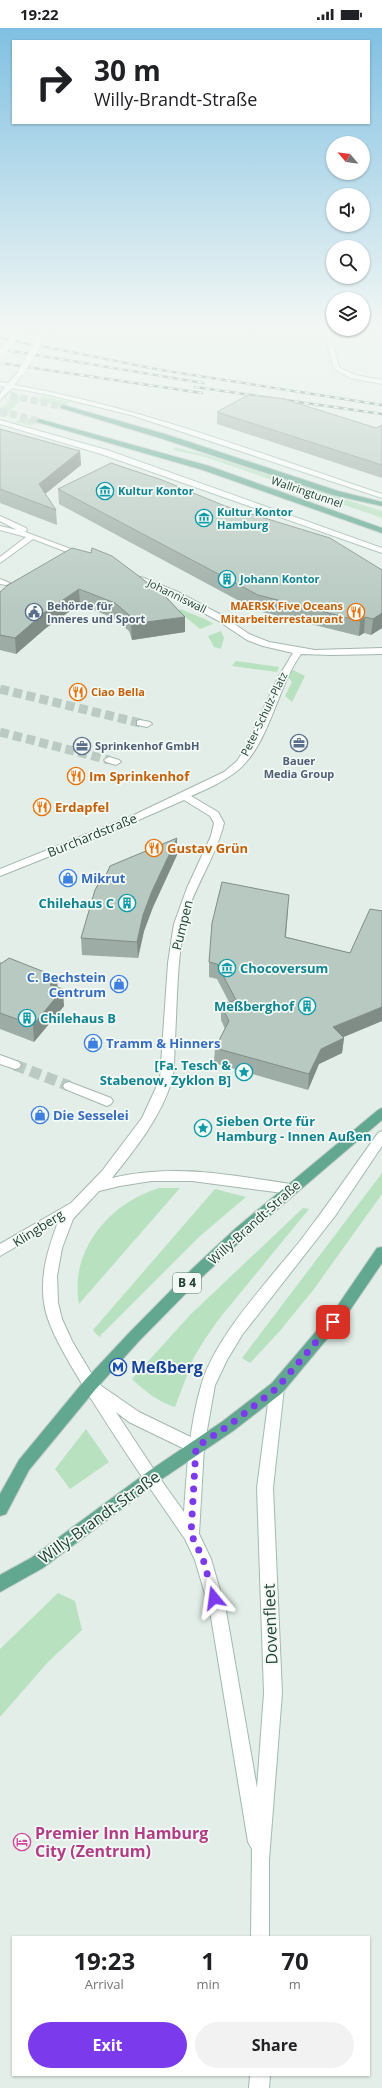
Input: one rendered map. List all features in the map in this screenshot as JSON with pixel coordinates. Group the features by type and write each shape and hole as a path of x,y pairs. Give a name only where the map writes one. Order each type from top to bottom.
{"main road":[{"name":"Wallringtunnel","path":"114,421 149,431 350,497 382,504"},
{"path":"155,421 382,496"},
{"path":"0,422 104,452 350,541 382,551"},
{"name":"Wallringtunnel","path":"39,422 192,464 307,503 382,531"},
{"path":"0,518 12,523 32,536"},
{"path":"0,528 32,536 93,560"},
{"path":"0,561 32,536"},
{"name":"Johanniswall","path":"120,570 163,588 221,619 250,638 272,645 299,651 327,653 382,651"},
{"name":"Peter-Schulz-Platz","path":"184,796 231,771 240,762 263,721 277,686 290,662 299,651"},
{"name":"Burchardstraße","path":"0,873 156,810 184,796"},
{"name":"Pumpen","path":"96,1187 138,1135 148,1120 166,1079 174,963 179,924 192,888 216,836 219,823 214,814 184,796"},
{"path":"0,1059 15,1065"},
{"path":"69,1086 107,1101"},
{"name":"Willy-Brandt-Straße","path":"0,1509 24,1466 90,1385 197,1273 291,1189 382,1113"},
{"path":"90,1385 134,1417 196,1447 208,1385 221,1356 237,1331 330,1212 382,1136"},
{"path":"151,1478 90,1385 67,1345 55,1319 51,1303 51,1260 67,1216 75,1205 96,1187 134,1178 174,1175 212,1178 291,1189"},
{"name":"Klingberg","path":"0,1252 75,1205"},
{"name":"Willy-Brandt-Straße","path":"0,1584 37,1562 151,1478 228,1426 277,1388 341,1312 382,1252"},
{"name":"Dovenfleet","path":"260,1936 260,1860 273,1693 265,1488 277,1388"},
{"name":"Dovenfleet","path":"191,1534 196,1447"},
{"name":"Dovenfleet","path":"151,1478 191,1534 203,1559 218,1611 260,1860"},
{"path":"259,2088 260,2076"}],"green space":[{"path":"39,421 31,426 16,422"},
{"path":"174,447 207,455 382,511 382,518 205,457 173,450"},
{"path":"181,609 213,624 200,629 178,611"},
{"path":"221,631 224,638 221,649 214,647 208,636"},
{"path":"236,661 279,667 277,672 232,666"},
{"path":"293,670 305,676 292,702 285,696 292,682 288,677"},
{"path":"382,1173 382,1194 314,1289 279,1332 250,1363 242,1358"},
{"path":"159,1188 180,1188 79,1304 78,1284 80,1265 87,1248 97,1231 124,1205 141,1195"},
{"path":"215,1189 246,1197 199,1237 99,1337 93,1330"},
{"path":"303,1208 309,1209 219,1319 205,1339 194,1357 175,1407 152,1396 132,1379 191,1314"},
{"path":"86,1429 109,1462 70,1489 55,1469"},
{"path":"58,1593 75,1601 82,1630 47,1663 0,1717 0,1649"}],"building":[{"path":"245,421 354,421 376,428 382,425 382,465"},
{"path":"0,429 80,451 39,484 56,510 0,489"},
{"path":"111,463 162,480 225,506 330,538 382,570 382,613 373,619 365,617 360,621 258,595 58,489"},
{"path":"72,548 91,553 92,548 112,556 164,595 185,617 131,624 129,615 115,603 79,589 45,612 15,638 0,635 0,592 8,585"},
{"name":"Chilehaus C","path":"177,838 152,891 143,915 137,942 81,938 95,890 100,881 103,882 110,866"},
{"name":"Meßberghof","path":"222,882 289,895 285,937 350,953 370,909 382,911 382,1007 333,1027 344,1038 321,1049 309,1074 215,1048 229,1021 221,1005 236,1000 217,964 209,962 212,923"},
{"name":"Chilehaus B","path":"9,958 57,977 50,985 63,989 33,1025 0,1013 0,963"}],"tunnel":[{"path":"0,689 140,723"},
{"path":"0,732 109,760"},
{"path":"15,1065 69,1086"}],"place":[{"name":"Kultur Kontor","path":"105,491"},
{"name":"Kultur Kontor Hamburg","path":"204,518"},
{"name":"Johann Kontor","path":"227,579"},
{"name":"Behörde für Inneres und Sport","path":"34,612"},
{"name":"MAERSK Five Oceans Mitarbeiterrestaurant","path":"356,612"},
{"name":"Ciao Bella","path":"78,692"},
{"name":"Bauer Media Group","path":"299,743"},
{"name":"Sprinkenhof GmbH","path":"82,746"},
{"name":"Im Sprinkenhof","path":"76,776"},
{"name":"Erdapfel","path":"42,807"},
{"name":"Gustav Grün","path":"154,848"},
{"name":"Mikrut","path":"68,878"},
{"name":"Chilehaus C","path":"127,903"},
{"name":"Chocoversum","path":"227,968"},
{"name":"C. Bechstein Centrum","path":"119,984"},
{"name":"Meßberghof","path":"307,1006"},
{"name":"Chilehaus B","path":"27,1018"},
{"name":"Tramm & Hinners","path":"93,1043"},
{"name":"[Fa. Tesch & Stabenow, Zyklon B]","path":"244,1072"},
{"name":"Die Sesselei","path":"40,1115"},
{"name":"Sieben Orte für Hamburg - Innen Außen","path":"203,1128"},
{"name":"Meßberg","path":"118,1367"},
{"name":"Premier Inn Hamburg City (Zentrum)","path":"22,1842"}],"route":[{"path":"214,1598 203,1559 191,1534 196,1447 228,1426 277,1388 333,1322"}]}
